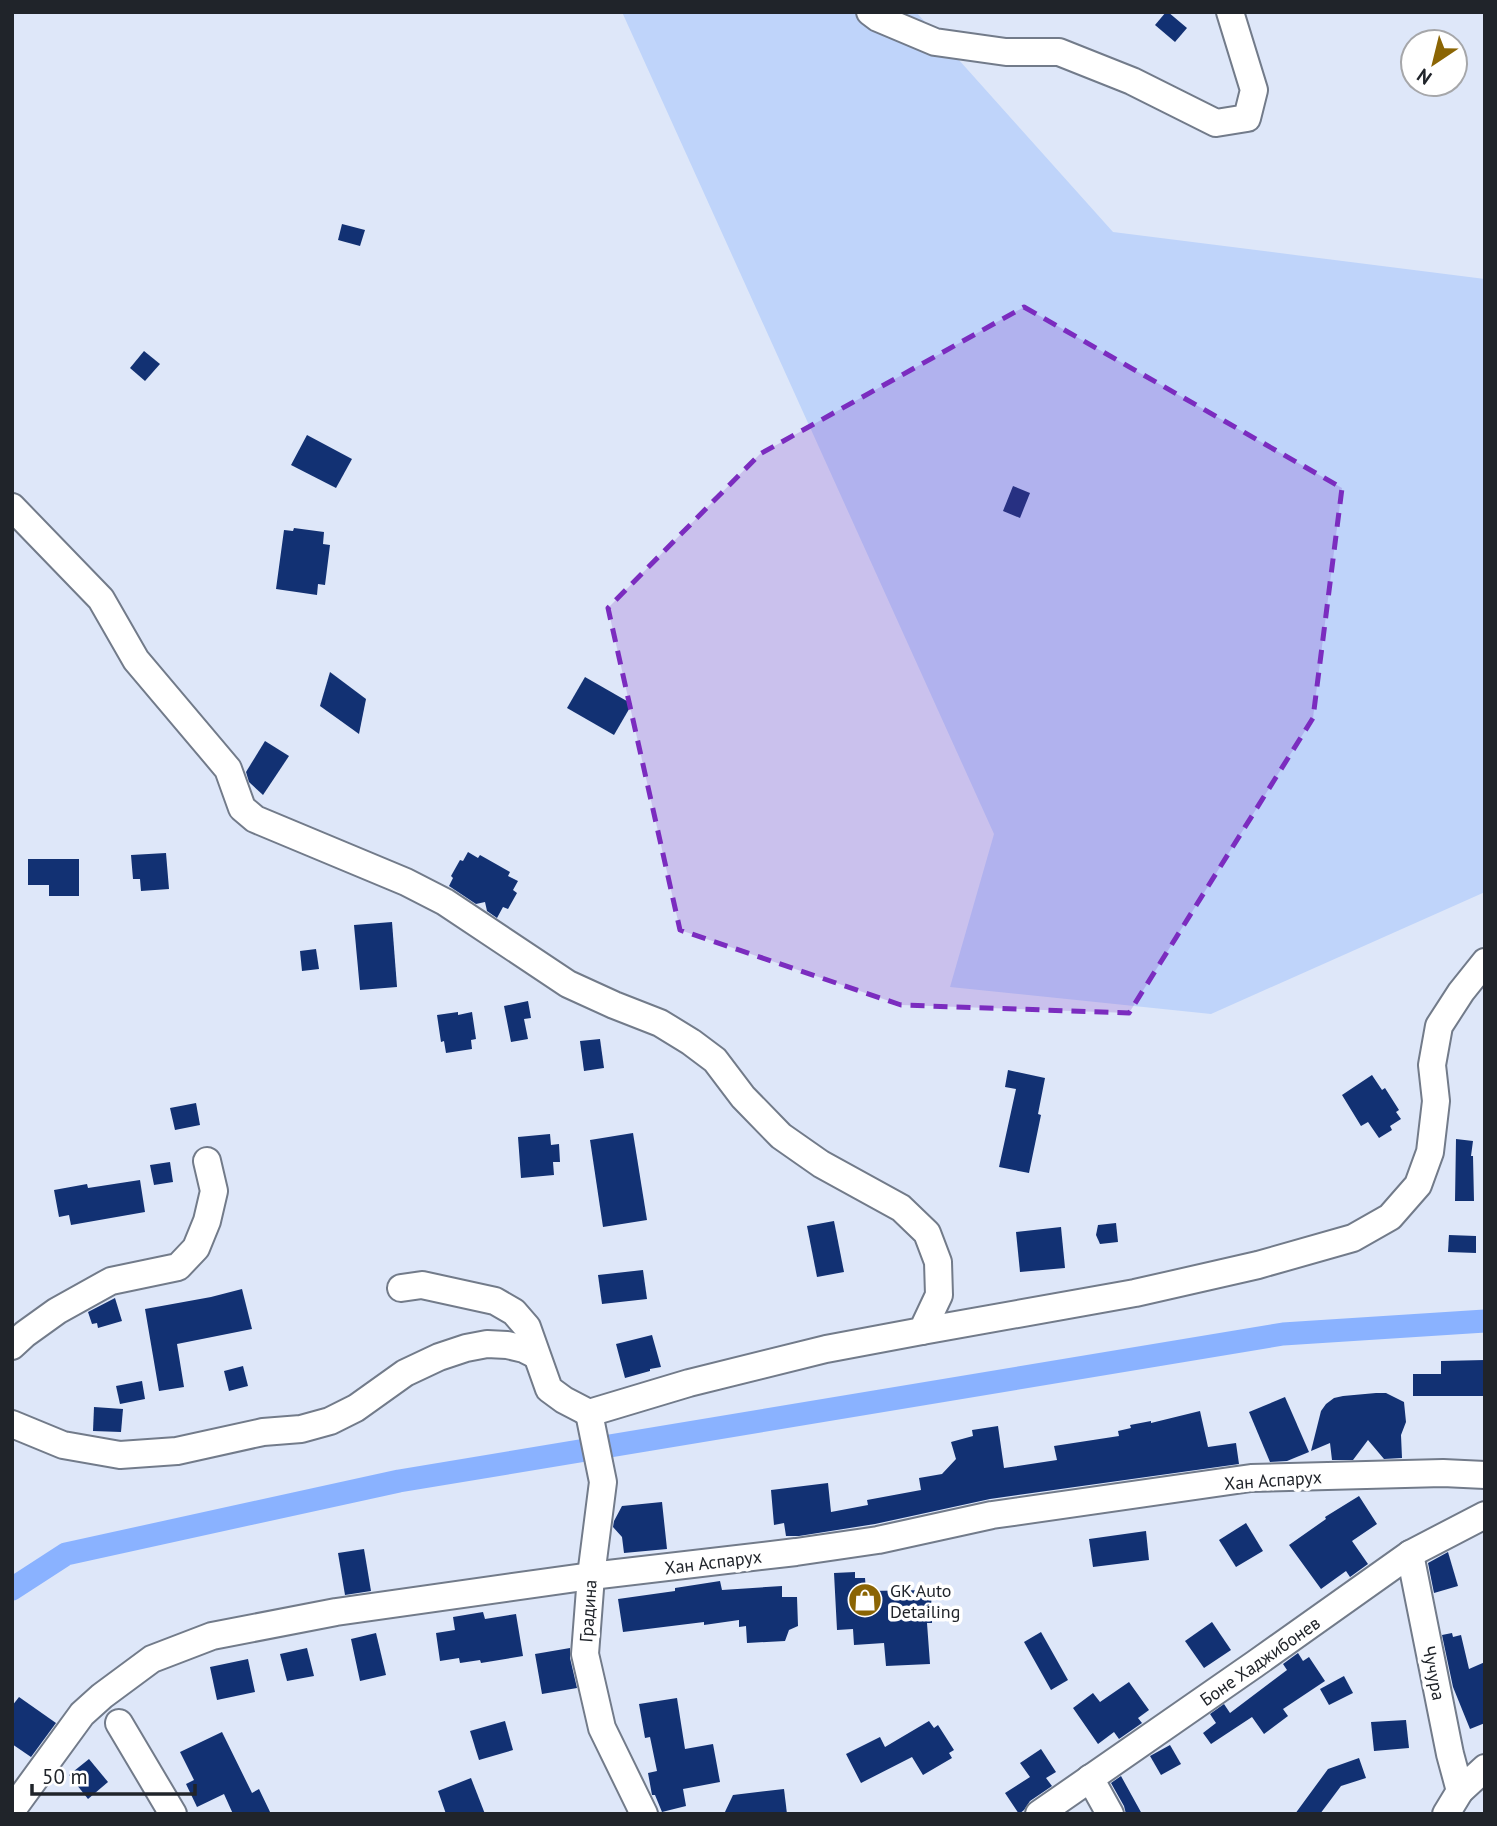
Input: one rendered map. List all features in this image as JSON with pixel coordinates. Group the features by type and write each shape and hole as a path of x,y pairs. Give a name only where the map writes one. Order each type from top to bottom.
{"street":[{"path":"870,12 935,42 1006,52 1059,52 1132,81 1216,123 1247,118 1254,90 1230,12"},
{"path":"12,507 102,599 136,660 229,769 242,808 255,819 406,882 445,902 568,984 660,1023 715,1060 743,1097 781,1136 821,1164 901,1208 927,1233 938,1262 939,1295 922,1331"},
{"path":"401,1288 422,1285 495,1301 514,1312 527,1327 549,1389 564,1401 589,1413 689,1383 826,1349 1135,1293 1258,1265 1353,1238 1390,1217 1418,1185 1430,1152 1436,1101 1432,1065 1439,1026 1485,962"},
{"path":"12,1346 57,1311 111,1280 178,1267 196,1248 207,1221 214,1191 207,1161"},
{"path":"12,1424 63,1446 120,1455 177,1451 263,1432 301,1429 330,1421 356,1408 405,1373 466,1348 487,1343 507,1345 536,1355"},
{"name":"Градина","path":"589,1413 603,1482 591,1576 586,1654 602,1728 644,1814"},
{"name":"Хан Аспарух","path":"12,1810 82,1714 102,1696 152,1659 212,1636 336,1612 591,1576 878,1540 992,1515 1251,1478 1443,1473 1485,1475"},
{"name":"Боне Хаджибонев","path":"1039,1814 1410,1554 1485,1515"},
{"name":"Чучура","path":"1410,1554 1450,1754 1461,1791"},
{"path":"119,1723 173,1814"},
{"path":"1446,1814 1461,1791 1485,1768"},
{"path":"1090,1778 1110,1814"}],"highlighted area":[{"path":"1024,307 1342,488 1313,718 1129,1013 901,1005 680,930 608,608 760,454"}],"shaded area":[{"path":"622,12 916,12 1113,232 1485,279 1485,892 1211,1014 950,987 994,834"}],"building":[{"path":"1166,12 1187,28 1175,42 1155,25"},
{"path":"342,224 365,230 360,246 338,240"},
{"path":"144,351 160,364 145,381 130,368"},
{"path":"307,435 352,459 336,488 291,465"},
{"path":"1013,486 1030,493 1020,518 1003,511"},
{"path":"294,528 324,532 323,544 330,545 325,585 318,584 317,595 276,589 284,530 293,531"},
{"path":"330,672 366,699 359,734 320,706"},
{"path":"585,677 632,704 614,735 567,708"},
{"path":"265,741 289,756 263,795 249,782 246,772"},
{"path":"468,852 478,858 480,855 510,872 508,876 518,881 513,890 517,893 508,909 503,907 497,918 487,911 485,902 476,904 449,886 453,878 451,876"},
{"path":"166,853 169,889 141,891 140,879 133,879 131,855"},
{"path":"28,859 79,859 79,896 49,896 49,885 28,885"},
{"path":"392,922 397,987 360,990 354,925"},
{"path":"316,949 319,969 302,971 300,951"},
{"path":"528,1001 531,1018 524,1019 528,1039 511,1042 504,1006"},
{"path":"458,1012 458,1015 472,1012 476,1039 471,1040 472,1049 446,1053 444,1041 441,1042 437,1015"},
{"path":"600,1039 604,1068 584,1071 580,1041"},
{"path":"1008,1070 1045,1078 1038,1114 1041,1115 1029,1173 999,1167 1016,1089 1005,1087"},
{"path":"1372,1075 1382,1090 1385,1088 1399,1110 1396,1112 1401,1119 1390,1126 1392,1130 1379,1138 1368,1122 1361,1126 1342,1095"},
{"path":"196,1103 200,1125 175,1130 170,1108"},
{"path":"633,1133 647,1220 603,1227 590,1140"},
{"path":"550,1134 551,1145 559,1144 560,1162 553,1162 554,1175 521,1178 518,1137"},
{"path":"1456,1139 1473,1141 1471,1156 1474,1201 1455,1201"},
{"path":"170,1162 173,1182 154,1185 150,1165"},
{"path":"140,1180 145,1212 71,1225 69,1215 59,1217 54,1190 87,1184 88,1188"},
{"path":"834,1221 844,1272 817,1277 807,1226"},
{"path":"1116,1223 1118,1242 1100,1244 1096,1235 1098,1225"},
{"path":"1061,1227 1065,1268 1020,1272 1016,1232"},
{"path":"1449,1235 1476,1236 1476,1253 1448,1252"},
{"path":"643,1270 647,1299 602,1304 598,1275"},
{"path":"242,1289 252,1329 177,1344 184,1387 159,1391 145,1309"},
{"path":"115,1298 122,1321 98,1328 97,1323 92,1324 88,1312"},
{"path":"652,1335 661,1367 625,1378 616,1344"},
{"path":"1485,1360 1485,1396 1413,1396 1413,1374 1441,1374 1441,1361"},
{"path":"243,1366 248,1386 229,1391 224,1371"},
{"path":"142,1381 145,1399 120,1404 116,1386"},
{"path":"1386,1393 1404,1402 1406,1422 1401,1435 1402,1458 1384,1459 1368,1440 1353,1460 1332,1460 1330,1443 1311,1451 1321,1411 1326,1404 1343,1396"},
{"path":"1285,1397 1309,1452 1287,1461 1270,1462 1249,1412"},
{"path":"94,1407 123,1409 121,1432 93,1431"},
{"path":"1200,1411 1208,1447 1236,1443 1239,1464 990,1499 875,1524 799,1536 786,1536 784,1523 774,1525 771,1490 828,1483 831,1512 868,1505 867,1500 921,1490 919,1478 942,1474 956,1459 951,1442 973,1436 972,1430 998,1426 1004,1468 1057,1460 1054,1446 1119,1436 1118,1431 1131,1428 1130,1425 1151,1423"},
{"path":"1359,1496 1377,1524 1352,1541 1368,1564 1350,1577 1346,1571 1321,1589 1289,1545 1326,1519 1325,1517"},
{"path":"662,1502 667,1549 624,1553 622,1537 613,1527 622,1506"},
{"path":"1246,1523 1263,1551 1236,1567 1219,1540"},
{"path":"1146,1531 1149,1560 1093,1567 1089,1539"},
{"path":"364,1549 371,1591 345,1595 338,1553"},
{"path":"1448,1552 1458,1586 1434,1593 1428,1563"},
{"path":"855,1572 855,1578 865,1578 866,1591 931,1590 932,1623 927,1623 930,1664 886,1666 884,1643 854,1645 853,1629 837,1630 834,1573"},
{"path":"720,1581 722,1590 782,1586 782,1597 797,1597 798,1626 789,1630 785,1641 747,1643 746,1626 739,1627 739,1620 623,1632 618,1599"},
{"path":"483,1612 485,1619 516,1614 523,1656 481,1663 480,1660 460,1663 459,1658 440,1661 436,1633 455,1630 453,1617"},
{"path":"1212,1622 1231,1650 1204,1668 1185,1641"},
{"path":"1041,1632 1068,1680 1051,1690 1024,1642"},
{"path":"376,1633 386,1675 360,1681 351,1639"},
{"path":"1452,1633 1453,1637 1461,1635 1469,1669 1485,1662 1485,1723 1470,1729 1453,1687 1442,1635"},
{"path":"307,1648 314,1676 287,1681 280,1654"},
{"path":"570,1648 577,1688 542,1694 535,1654"},
{"path":"1298,1653 1303,1661 1309,1657 1325,1681 1283,1709 1288,1716 1264,1734 1252,1717 1211,1744 1203,1733 1216,1723 1210,1714 1224,1704 1230,1713 1287,1670 1283,1664"},
{"path":"248,1659 255,1692 217,1700 210,1667"},
{"path":"1344,1676 1353,1693 1329,1705 1320,1689"},
{"path":"1129,1682 1149,1710 1138,1718 1142,1723 1119,1739 1114,1732 1098,1744 1073,1708 1093,1693 1100,1702"},
{"path":"19,1697 56,1723 31,1757 12,1744 12,1706"},
{"path":"677,1698 685,1749 713,1744 720,1782 683,1789 686,1806 662,1812 655,1795 652,1795 648,1773 657,1771 650,1737 645,1738 639,1704"},
{"path":"1406,1720 1409,1748 1374,1751 1371,1722"},
{"path":"505,1721 513,1750 479,1760 470,1731"},
{"path":"929,1721 934,1728 938,1725 954,1750 949,1753 952,1758 923,1775 912,1757 861,1783 846,1754 880,1737 885,1747"},
{"path":"222,1732 252,1793 259,1789 271,1814 233,1814 224,1794 197,1807 186,1784 194,1780 180,1752"},
{"path":"1170,1745 1181,1764 1161,1775 1150,1756"},
{"path":"1041,1749 1056,1772 1046,1778 1052,1786 1030,1801 1019,1814 1005,1793 1030,1777 1020,1763"},
{"path":"1359,1758 1366,1778 1341,1786 1320,1814 1295,1814 1328,1769"},
{"path":"89,1759 108,1782 88,1799 69,1775"},
{"path":"1121,1776 1142,1814 1126,1814 1111,1783"},
{"path":"471,1778 485,1814 446,1814 438,1791"},
{"path":"784,1789 787,1814 724,1814 733,1795"}],"waterway":[{"path":"12,1589 66,1554 399,1481 1283,1334 1485,1321"}],"place":[{"name":"GK Auto Detailing","path":"865,1600"}]}
